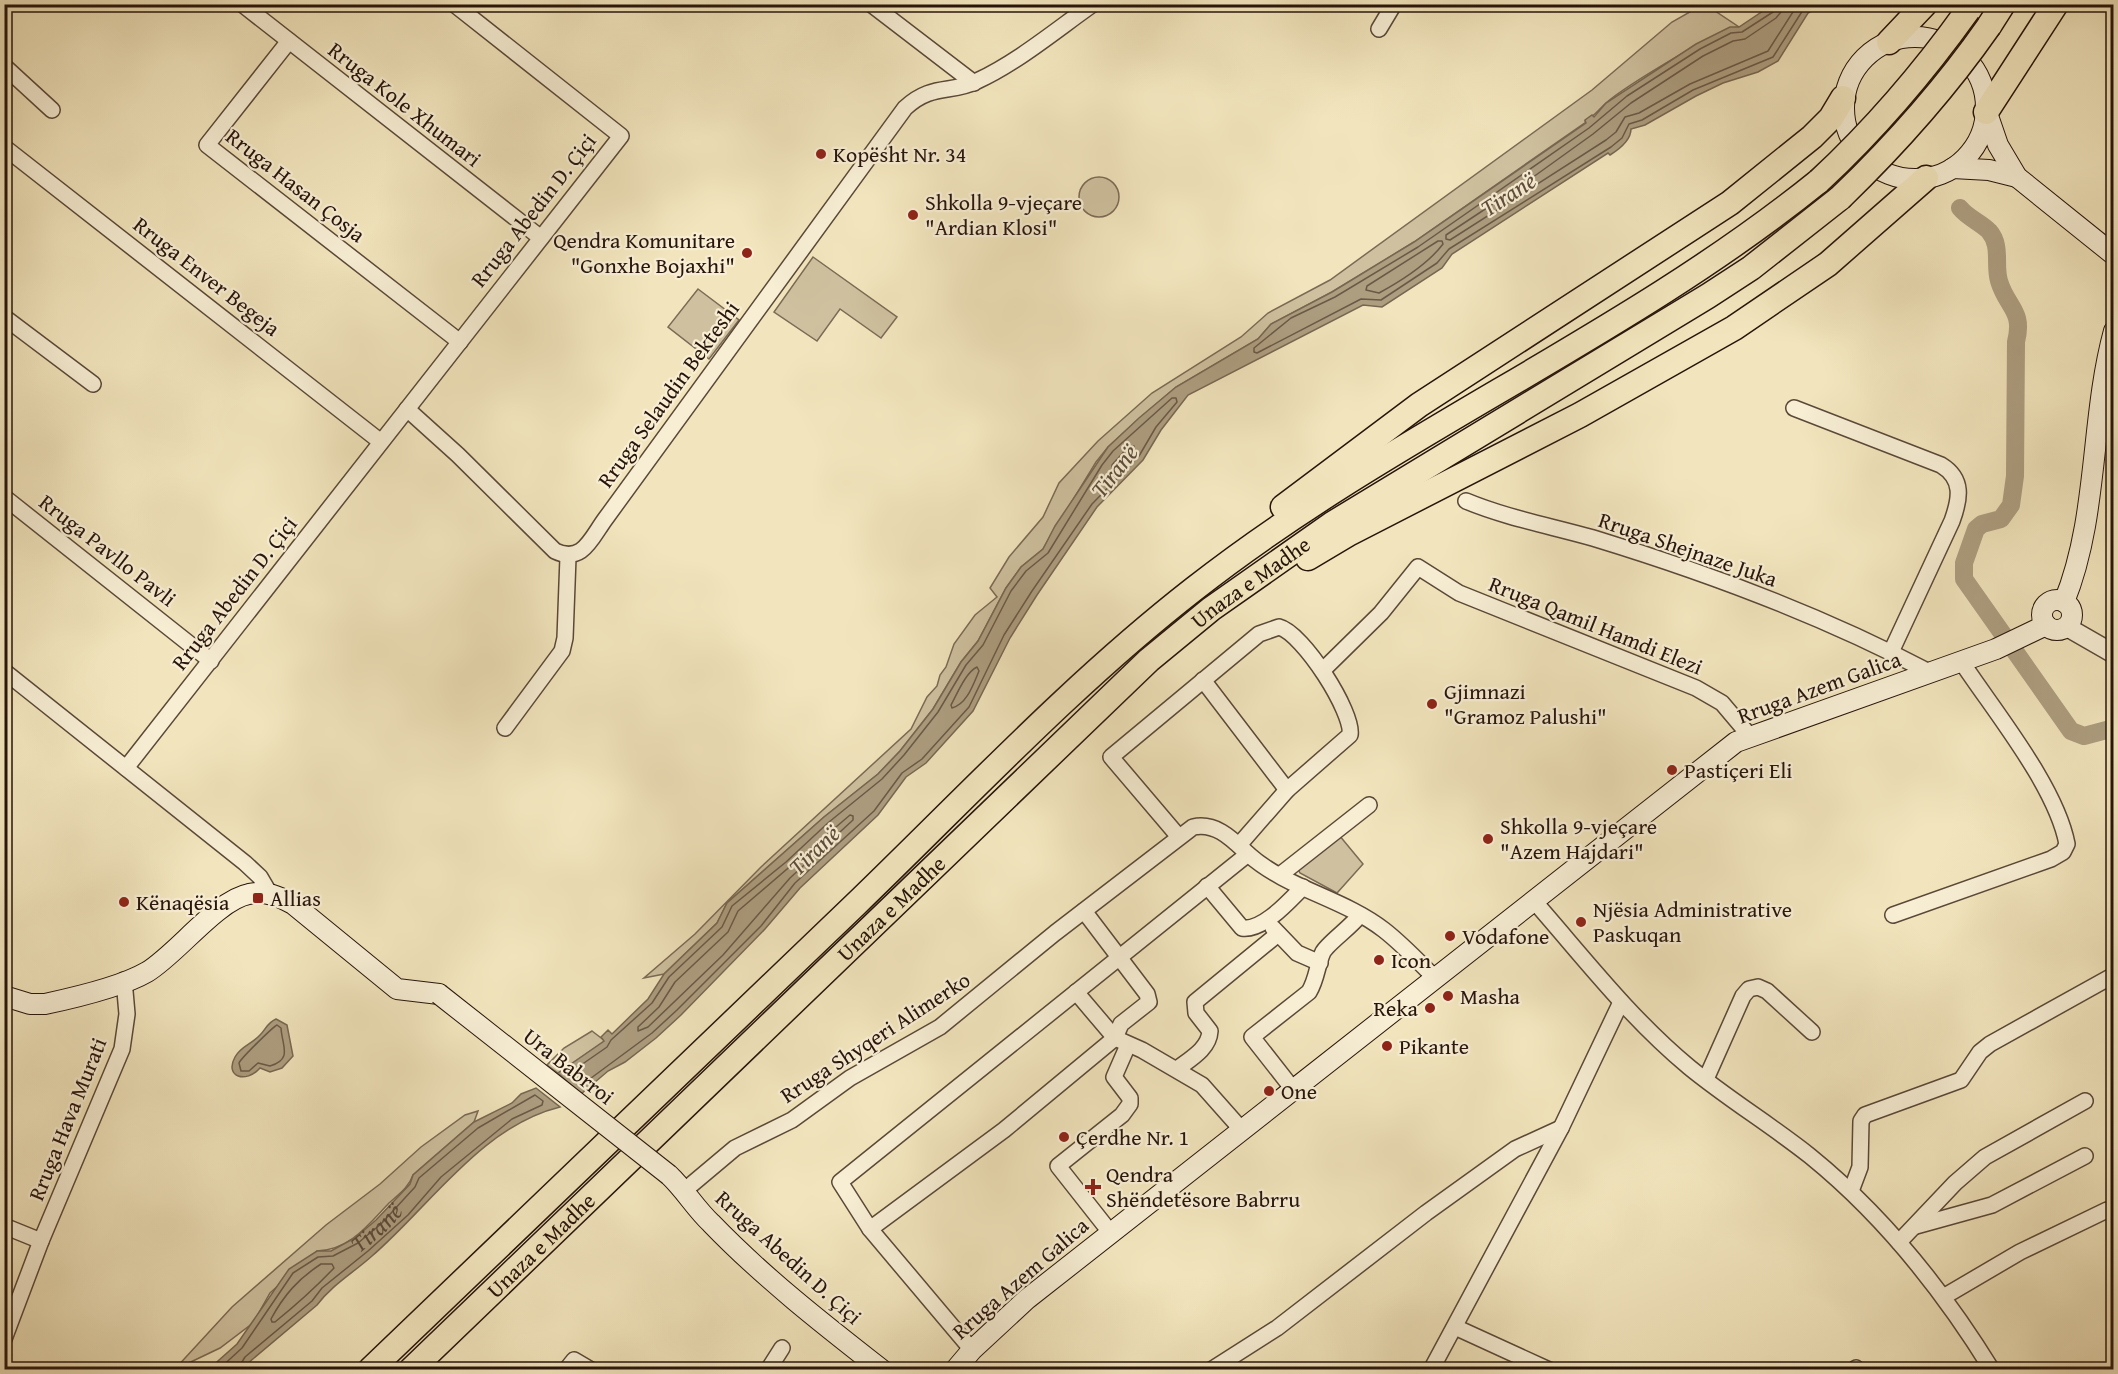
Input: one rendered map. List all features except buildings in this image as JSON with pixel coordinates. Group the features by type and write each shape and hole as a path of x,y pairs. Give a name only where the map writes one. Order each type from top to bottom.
{"highway":[{"path":"1889,42 1925,4"},
{"name":"Unaza e Madhe","path":"411,1370 950,854 1098,706 1175,638 1270,566 1399,482 1751,268 1840,198 1913,124 1943,89 2003,4"},
{"path":"1986,112 2056,4"},
{"path":"370,1370 924,837 1137,636 1252,546 1327,495 1723,254 1819,181 1884,117 1938,52 1970,7"},
{"path":"924,837 978,767 1011,734 1066,681 1170,592 1382,431 1730,203 1812,137 1831,118 1844,98"},
{"path":"950,854 1007,810 1184,650 1300,563 1350,533 1640,383 1734,328 1837,256 1926,178"}],"main road":[{"path":"1953,168 1975,146 1983,130 1986,112 1985,94 1980,77 1970,62 1957,50 1942,42 1924,37 1906,37 1874,50 1860,62 1851,77 1844,98 1848,132 1863,156 1885,173 1912,179 1926,178 1953,168 1989,170 2017,177"},
{"path":"1986,112 1998,145 2017,177 2114,255"},
{"path":"2064,602 2077,566 2085,527 2103,382 2114,331"},
{"path":"2054,600 2064,602 2072,613 2067,627 2058,630 2046,625 2042,615 2046,606 2054,600"},
{"name":"Rruga Azem Galica","path":"955,1370 972,1350 1027,1299 1110,1232 1725,750 1749,735 1996,649 2046,625"},
{"path":"4,996 30,1004 45,1004 147,972 231,902 251,893 270,894"},
{"name":"Ura Babrroi","path":"270,894 293,904 397,988 439,994 669,1175"},
{"name":"Rruga Abedin D. Çiçi","path":"669,1175 685,1190 709,1222 807,1311 882,1370"}],"street":[{"name":"Rruga Kole Xhumari","path":"242,4 541,238"},
{"name":"Rruga Abedin D. Çiçi","path":"126,768 621,136 454,4"},
{"path":"871,4 974,83"},
{"name":"Rruga Selaudin Bekteshi","path":"568,557 583,549 905,108 914,99 938,88 974,83 995,72 1093,4"},
{"path":"1379,28 1394,4"},
{"name":"Rruga Hasan Çosja","path":"289,41 207,145 460,342"},
{"path":"4,66 52,110"},
{"name":"Rruga Enver Begeja","path":"4,147 381,442"},
{"path":"4,317 93,384"},
{"path":"1794,408 1941,465 1949,470 1958,483 1958,503 1952,521 1890,652"},
{"path":"407,409 458,455 555,551 568,557 565,638 562,651 505,728"},
{"name":"Rruga Pavllo Pavli","path":"4,497 211,661"},
{"name":"Rruga Shejnaze Juka","path":"1466,501 1492,512 1593,538 1710,578 1890,652 1929,672"},
{"name":"Rruga Qamil Hamdi Elezi","path":"1323,670 1381,613 1418,567 1459,594 1696,688 1722,703 1749,735"},
{"path":"2067,627 2114,654"},
{"path":"972,1350 870,1228 840,1185 842,1178 1207,886 1243,849 1287,790 1350,735 1349,723 1323,670 1290,632 1273,628 1259,634 1111,757 1179,837"},
{"path":"1893,915 2050,858 2063,852 2067,844 2048,796 2033,770 1961,661"},
{"path":"4,671 245,863 260,877 270,894"},
{"path":"1203,680 1287,790"},
{"path":"1280,875 1369,805"},
{"name":"Rruga Shyqeri Alimerko","path":"685,1190 735,1148 792,1120 850,1078 940,1027 1193,827 1202,825 1217,830 1243,849"},
{"path":"1243,849 1280,875 1383,929 1434,977"},
{"path":"1207,886 1242,928 1255,926 1266,920 1303,887"},
{"path":"1534,901 1621,1002 1657,1038 1706,1079 1809,1156 1851,1191 1945,1296 1992,1370"},
{"path":"1084,911 1147,994 1149,1002 1121,1024 1121,1041 1114,1077 1130,1098 1130,1104 1058,1167 1110,1232"},
{"path":"1292,1088 1252,1037 1309,992 1314,984 1324,951 1353,925 1360,915"},
{"path":"1266,920 1302,957 1320,963"},
{"path":"1177,1070 1202,1050 1209,1038 1210,1031 1196,1013 1195,1002 1278,934"},
{"path":"1851,1191 1860,1167 1861,1121 1865,1115 1961,1080 1980,1052 1990,1044 2114,975"},
{"name":"Rruga Hava Murati","path":"4,1339 41,1241 122,1049 127,1014 124,980"},
{"path":"1706,1079 1743,996 1749,989 1758,987 1767,991 1812,1032"},
{"path":"1076,992 1121,1041 1202,1085 1241,1129"},
{"path":"1431,1370 1561,1128 1621,1002"},
{"path":"870,1228 1121,1041"},
{"path":"1899,1242 1954,1183 1985,1157 2085,1101"},
{"path":"1210,1370 1277,1328 1426,1213 1515,1149 1561,1128"},
{"path":"1916,1226 1992,1206 2085,1156"},
{"path":"1945,1296 2020,1252 2108,1210"},
{"path":"4,1226 41,1241"},
{"path":"1455,1328 1549,1370"},
{"path":"768,1370 782,1348"},
{"path":"570,1364 591,1370"}],"shaded area":[{"path":"1706,5 1739,27 1693,47 1651,72 1616,95 1586,122 1414,242 1332,292 1271,324 1258,339 1176,387 1108,447 1096,462 1043,549 1021,567 1006,588 978,641 961,662 933,709 900,751 878,774 824,817 727,903 717,923 664,974 644,978 695,934 761,867 911,729 927,697 937,686 954,644 975,615 997,597 990,588 1009,557 1043,517 1059,483 1098,441 1152,393 1241,337 1268,313 1330,280 1592,90 1672,22"},
{"path":"1099,177 1113,183 1119,197 1113,211 1099,217 1085,211 1079,197 1085,183"},
{"path":"813,257 897,317 881,338 840,309 817,341 774,312"},
{"path":"698,289 739,320 709,359 668,327"},
{"path":"1339,835 1363,864 1337,893 1300,873 1298,869"},
{"path":"592,1031 605,1041 558,1073 547,1065 564,1048"},
{"path":"478,1111 474,1122 413,1175 403,1190 358,1235 329,1250 317,1251 270,1293 253,1323 220,1348 174,1370 232,1307 326,1225 380,1184 421,1147 465,1115"}],"water":[{"name":"Tiranë","path":"1772,5 1822,5 1808,13 1778,61 1758,72 1723,83 1645,125 1631,129 1624,145 1617,151 1610,155 1608,153 1452,254 1442,268 1382,307 1363,305 1188,395 1161,430 1143,460 1097,507 1037,595 1010,638 973,711 926,763 906,777 878,815 800,888 765,929 656,1038 625,1062 608,1071 581,1094 558,1073 604,1041 601,1037 608,1030 612,1034 648,999 664,974 717,923 727,903 824,817 878,774 900,751 933,709 961,662 978,641 1006,588 1021,567 1043,549 1055,526 1108,447 1139,418 1176,387 1258,339 1271,324 1332,292 1414,242 1586,123 1585,120 1592,115 1594,117 1606,103 1696,44 1730,27 1739,27"},
{"path":"276,1019 287,1025 293,1056 282,1068 270,1072 260,1068 249,1076 238,1076 232,1069 237,1053 257,1038"},
{"name":"Tiranë","path":"536,1088 560,1107 532,1117 506,1131 482,1149 458,1170 394,1236 241,1369 209,1369 237,1344 289,1269 317,1251 331,1251 355,1238 376,1220 410,1184 413,1175 474,1122 512,1103 521,1094"}],"waterway":[{"path":"1960,208 1989,231 1993,237 1997,249 1999,281 2018,323 2015,476 2011,505 2001,519 1982,524 1976,529 1964,563 1964,579 2071,731 2084,736 2114,728"}],"place":[{"name":"Kopësht Nr. 34","path":"821,154"},
{"name":"Shkolla 9-vjeçare \"Ardian Klosi\"","path":"913,215"},
{"name":"Qendra Komunitare \"Gonxhe Bojaxhi\"","path":"747,253"},
{"name":"Gjimnazi \"Gramoz Palushi\"","path":"1432,704"},
{"name":"Pastiçeri Eli","path":"1672,770"},
{"name":"Shkolla 9-vjeçare \"Azem Hajdari\"","path":"1488,839"},
{"name":"Allias","path":"258,898"},
{"name":"Kënaqësia","path":"124,902"},
{"name":"Njësia Administrative Paskuqan","path":"1581,922"},
{"name":"Vodafone","path":"1450,936"},
{"name":"Icon","path":"1379,960"},
{"name":"Masha","path":"1448,996"},
{"name":"Reka","path":"1430,1008"},
{"name":"Pikante","path":"1387,1046"},
{"name":"One","path":"1269,1091"},
{"name":"Çerdhe Nr. 1","path":"1064,1137"},
{"name":"Qendra Shëndetësore Babrru","path":"1093,1187"}]}
